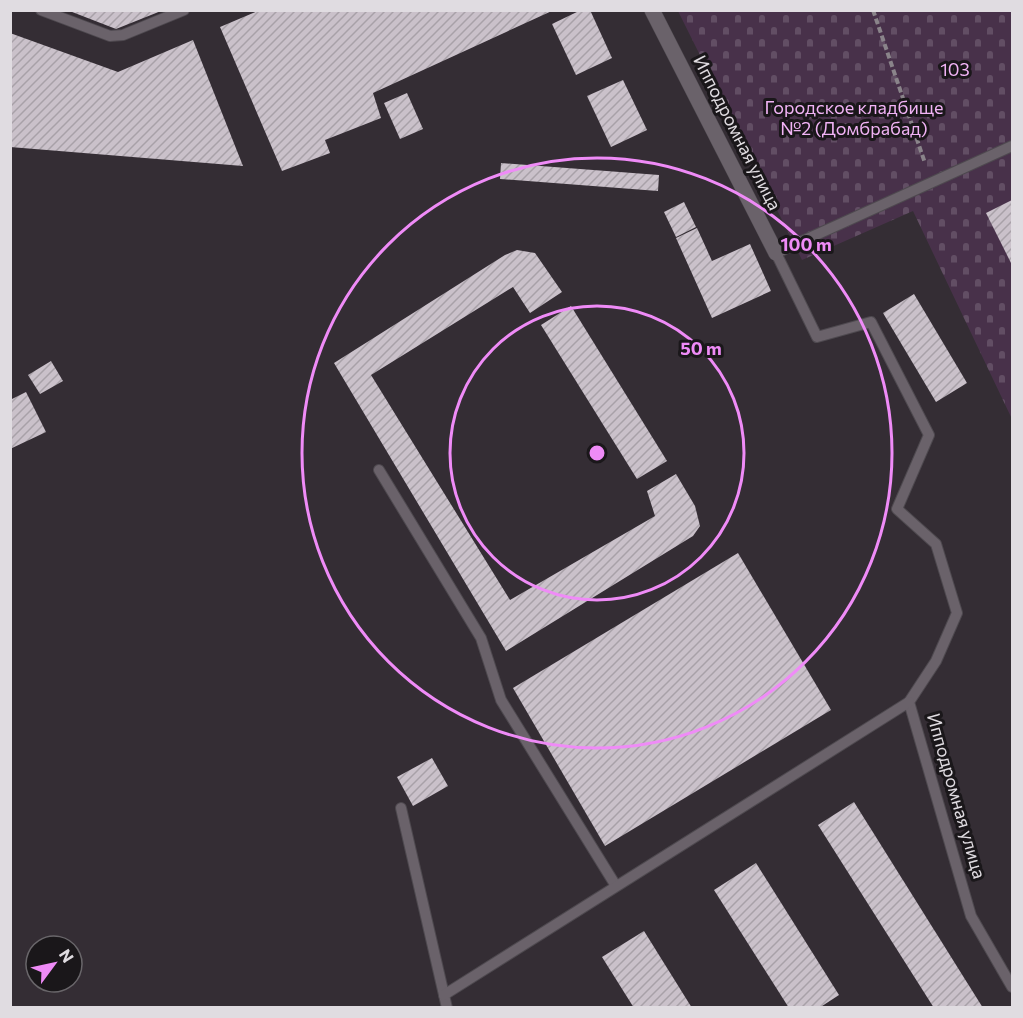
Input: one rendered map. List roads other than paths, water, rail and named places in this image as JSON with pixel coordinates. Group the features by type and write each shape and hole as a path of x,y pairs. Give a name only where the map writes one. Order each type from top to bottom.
{"street":[{"name":"Ипподромная улица","path":"652,10 776,253"}],"lane":[{"path":"41,10 110,36 123,35 184,10"},
{"path":"776,253 1012,146"},
{"name":"Ипподромная улица","path":"776,253 817,337 871,322 929,435 897,509 936,544 957,614 936,661 909,702 971,916 1012,987"},
{"path":"379,470 481,638 501,700 616,886"},
{"path":"444,995 909,702"},
{"path":"401,808 447,1008"}],"park label":[{"name":"103","path":"955,70"},
{"name":"Городское кладбище №2 (Домбрабад)","path":"854,118"}]}
